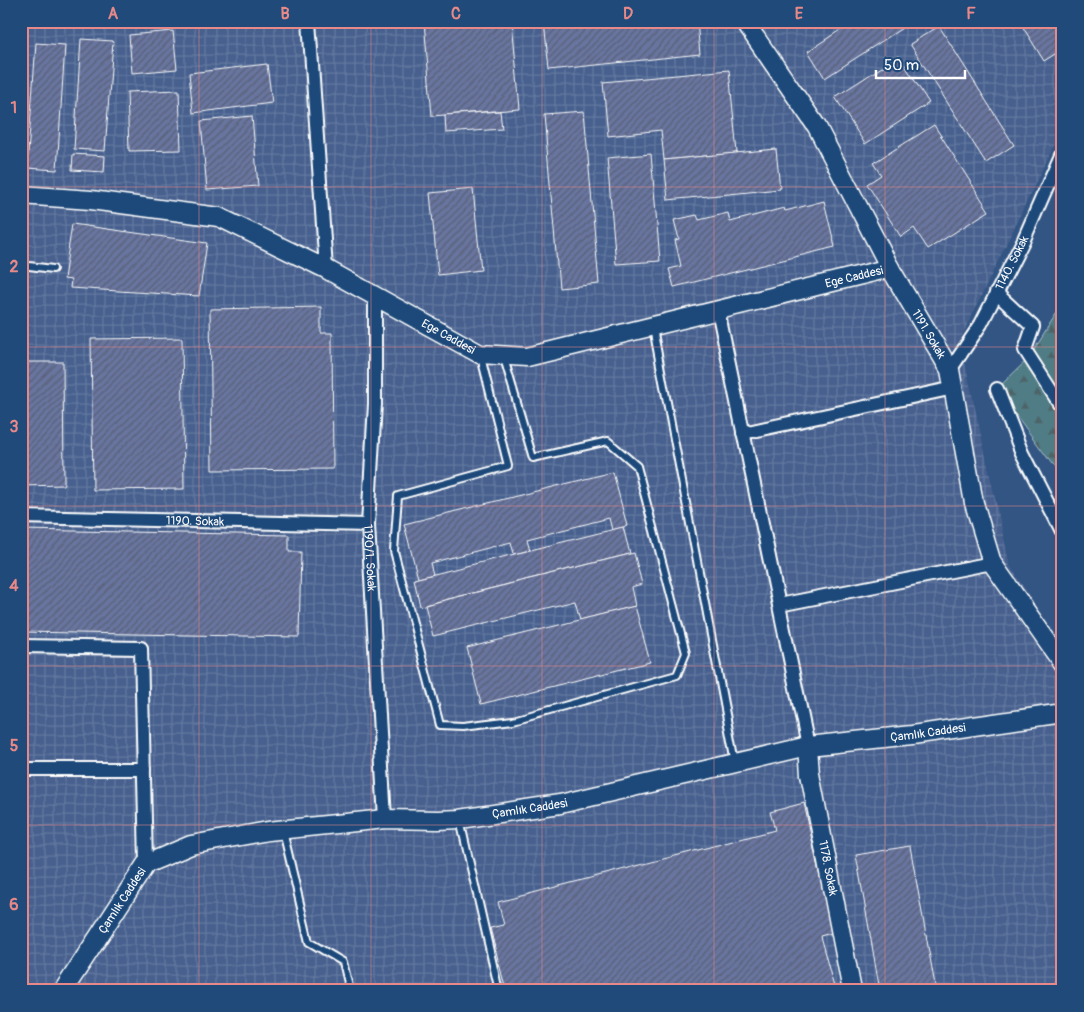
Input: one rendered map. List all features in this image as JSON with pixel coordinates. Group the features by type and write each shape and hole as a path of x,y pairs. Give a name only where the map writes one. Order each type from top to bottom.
{"street":[{"path":"309,21 326,270"},
{"name":"1191. Sokak","path":"744,21 817,128 890,268 950,370 974,503 992,563 1063,664"},
{"name":"1140. Sokak","path":"950,370 981,324 1024,239 1063,150"},
{"name":"Ege Caddesi","path":"21,196 90,200 219,217 326,270 480,354 527,357 890,268"},
{"path":"996,293 1033,327 1025,350 1063,408"},
{"name":"1190/1. Sokak","path":"375,297 375,404 368,525 385,820"},
{"path":"718,310 808,746"},
{"path":"743,433 954,388"},
{"path":"997,390 1022,453 1063,533"},
{"name":"1190. Sokak","path":"21,517 368,525"},
{"path":"779,606 992,563"},
{"path":"21,646 141,648 146,864"},
{"name":"Çamlık Caddesi","path":"62,991 146,864 191,845 282,830 385,820 460,819 560,804 808,746 912,735 1063,713"},
{"name":"1178. Sokak","path":"808,746 810,774 852,991"},
{"path":"21,768 144,768"}],"lane":[{"path":"21,265 53,269"},
{"path":"652,326 736,763"},
{"path":"480,354 508,466 398,496 394,551 440,725 463,726 513,720 677,675 686,653 637,466 608,441 533,458 503,355"},
{"path":"460,819 499,991"},
{"path":"282,830 309,942 344,962 350,991"}],"shaded area":[{"path":"21,21 1063,21 1063,126 960,340 1010,566 1063,649 1063,991 21,991"}],"green space":[{"path":"1063,304 1063,479 997,389 1029,358"}],"building":[{"path":"424,21 512,21 520,109 432,116"},
{"path":"544,21 697,21 700,54 549,70"},
{"path":"854,21 913,21 825,78 808,51"},
{"path":"1019,21 1061,21 1063,24 1063,49 1044,61"},
{"path":"939,26 1014,145 986,163 910,44"},
{"path":"173,31 177,69 132,73 129,35"},
{"path":"81,39 113,41 105,151 74,149"},
{"path":"36,43 65,45 57,170 27,168"},
{"path":"899,56 929,103 865,144 835,97"},
{"path":"267,64 272,103 193,113 189,73"},
{"path":"729,70 737,153 664,160 661,130 608,136 603,82"},
{"path":"179,90 181,150 129,151 127,92"},
{"path":"500,111 502,129 446,133 445,115"},
{"path":"584,111 599,284 559,288 544,114"},
{"path":"252,116 258,186 207,190 201,121"},
{"path":"934,125 989,211 928,249 914,228 901,237 867,184 881,175 873,163"},
{"path":"776,149 780,189 668,200 664,160"},
{"path":"73,154 105,156 104,172 72,170"},
{"path":"651,154 660,261 616,264 607,158"},
{"path":"473,189 481,270 438,275 430,193"},
{"path":"824,201 835,247 674,287 669,269 681,266 675,240 679,239 674,220 697,215 699,220 728,213 730,222 784,208 785,211"},
{"path":"72,224 207,243 199,296 70,288 71,280 64,279"},
{"path":"321,307 321,333 332,333 333,469 212,470 210,309"},
{"path":"182,338 184,489 93,490 91,339"},
{"path":"21,362 63,362 64,485 21,486"},
{"path":"613,472 627,526 612,530 609,518 527,539 530,550 514,554 511,542 430,563 433,574 418,578 404,524"},
{"path":"623,527 630,554 420,606 414,579"},
{"path":"21,530 289,535 289,552 301,552 299,637 21,632"},
{"path":"634,553 642,584 631,587 635,606 580,620 575,601 433,636 425,605"},
{"path":"635,606 650,662 481,704 467,648"},
{"path":"804,803 832,933 820,936 835,991 506,991 490,928 504,925 498,902 775,830 770,812"},
{"path":"910,846 936,991 880,991 856,855"}]}
